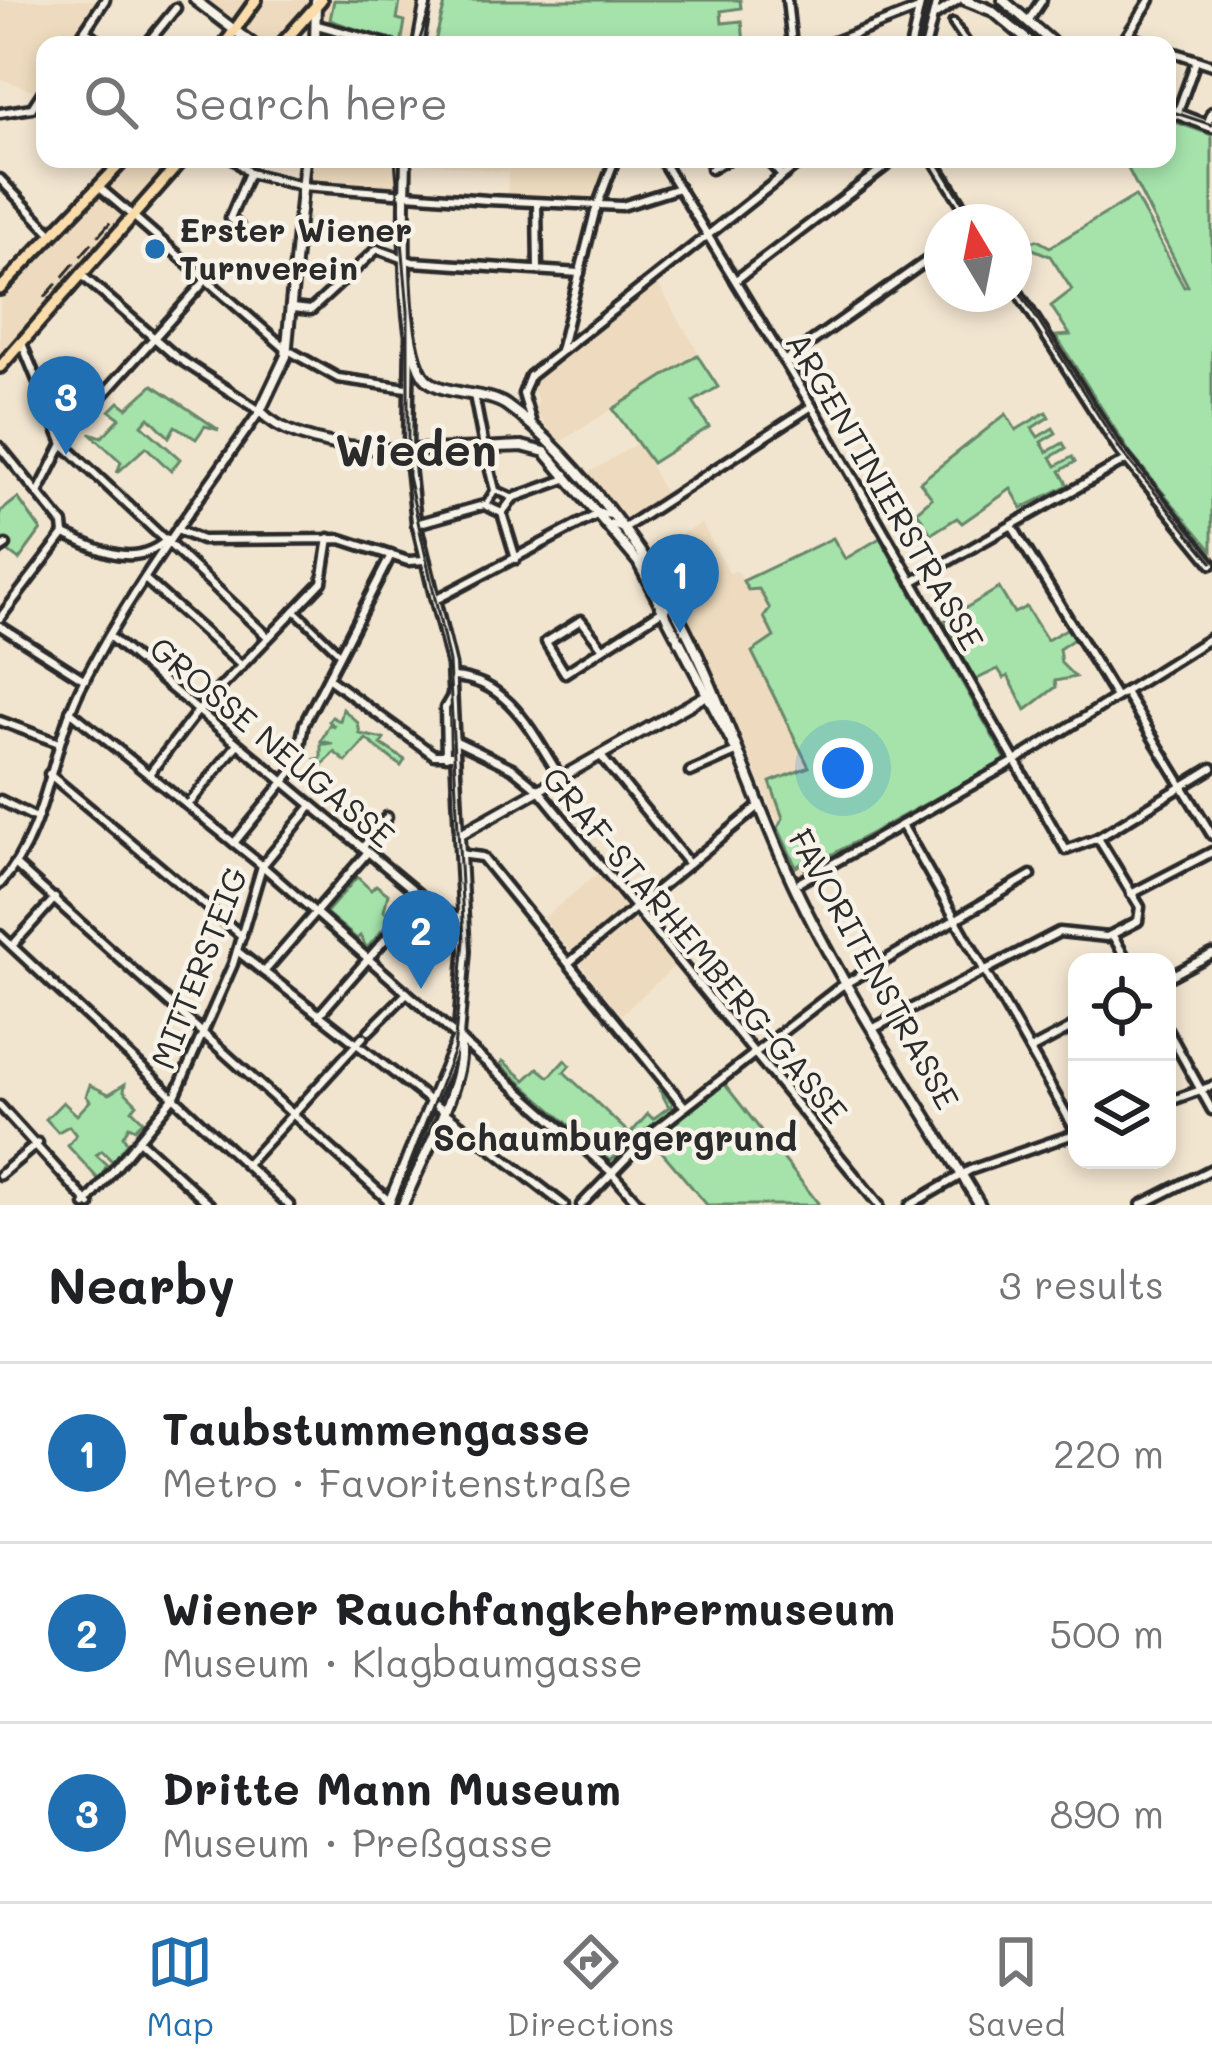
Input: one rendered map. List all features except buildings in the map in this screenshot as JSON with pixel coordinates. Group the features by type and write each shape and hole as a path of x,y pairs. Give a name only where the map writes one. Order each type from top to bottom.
{"main road":[{"path":"195,0 242,36"},
{"path":"230,36 256,0"},
{"path":"420,36 426,0"},
{"path":"962,0 993,11 1022,36"},
{"path":"1003,0 1045,36"},
{"path":"315,36 318,1"},
{"path":"289,36 318,1"},
{"path":"296,28 316,25"},
{"path":"1176,115 1210,126"},
{"path":"0,289 117,168"},
{"path":"0,367 84,277 175,168"},
{"path":"304,168 286,349 260,411 326,441 408,448 484,452 522,446 534,430"},
{"path":"406,168 405,258 412,327"},
{"name":"FAVORITENSTRASSE","path":"412,327 420,371 429,382 475,391 508,406 534,430 607,517 668,607"},
{"name":"FAVORITENSTRASSE","path":"522,446 545,452 623,529 711,693 758,807 847,982 980,1205"},
{"path":"407,1204 460,1055 464,917 459,835 711,693"},
{"path":"389,1203 458,1037"}],"street":[{"path":"81,36 105,0"},
{"path":"787,0 791,36"},
{"path":"912,36 919,0"},
{"path":"927,36 937,0"},
{"path":"929,25 939,10 962,0"},
{"path":"1127,36 1150,0"},
{"path":"1028,21 1038,3"},
{"path":"153,36 176,8"},
{"path":"849,36 916,10"},
{"path":"953,22 962,36"},
{"path":"316,25 357,36"},
{"path":"85,30 92,36"},
{"path":"1176,53 1212,65"},
{"path":"1176,101 1196,61"},
{"path":"0,113 32,108 36,102"},
{"path":"1210,126 1212,112"},
{"path":"244,168 302,186 597,206 638,203 679,188"},
{"path":"560,351 597,206 612,168"},
{"name":"ARGENTINIERSTRASSE","path":"667,168 812,406 1065,848 1072,852 1098,838"},
{"path":"775,168 782,176"},
{"path":"534,430 523,400 525,383 792,168"},
{"path":"736,280 883,168"},
{"path":"940,168 962,204"},
{"path":"239,226 230,218 249,172"},
{"path":"0,179 53,234"},
{"path":"100,188 286,349 338,378 407,388"},
{"path":"537,203 538,270"},
{"path":"292,308 311,310 377,249 405,258 580,273"},
{"path":"784,362 924,263"},
{"path":"0,884 16,865 36,818 70,711 85,680 166,546 260,411 155,339 84,277"},
{"path":"38,493 63,444 208,279"},
{"path":"1031,312 1126,460 1212,564"},
{"path":"412,327 408,448 416,524 439,598 452,677 454,740 450,755"},
{"path":"22,346 63,444 166,546 268,637"},
{"path":"475,391 472,404 484,452"},
{"path":"623,529 812,406"},
{"path":"0,447 63,524 64,534 0,622 85,680"},
{"path":"912,582 1126,460"},
{"path":"490,470 495,490"},
{"path":"502,513 512,498 563,480 566,472"},
{"path":"416,524 484,505 495,490"},
{"path":"495,490 512,498"},
{"path":"484,505 502,513 516,559"},
{"path":"439,598 607,517"},
{"path":"181,526 202,540 328,538 426,560"},
{"path":"1012,526 1116,697"},
{"path":"64,534 112,556 142,555 166,546"},
{"path":"149,774 197,712 322,581 328,538"},
{"path":"234,843 299,761 304,724 391,555"},
{"path":"146,580 242,666"},
{"path":"602,647 581,620 546,642 565,673 668,607"},
{"path":"294,610 340,654"},
{"path":"797,884 1015,761 1212,637"},
{"name":"GROSSE NEUGASSE","path":"111,638 422,897 452,916 464,917"},
{"path":"452,677 496,691 513,704 561,778"},
{"path":"329,680 432,754 450,755"},
{"path":"1125,692 1212,835"},
{"path":"454,693 445,707 459,835"},
{"path":"70,711 262,866 610,1171 640,1205"},
{"path":"0,721 59,743"},
{"name":"GRAF-STARHEMBERG-GASSE","path":"454,740 512,769 539,790 879,1205"},
{"path":"188,805 236,746"},
{"path":"690,772 737,752"},
{"path":"601,755 689,864"},
{"path":"874,1028 1059,932 1113,936 1141,916 1098,838 1212,768"},
{"path":"49,774 242,936"},
{"path":"0,800 36,818"},
{"name":"MITTERSTEIG","path":"88,1204 172,1098 237,951 262,866 311,807"},
{"path":"571,962 758,807"},
{"path":"264,972 316,914 387,817"},
{"path":"902,826 1068,1117"},
{"path":"1131,894 1212,852"},
{"path":"460,854 482,856 686,1108"},
{"path":"16,865 389,1203"},
{"path":"581,1205 610,1171 847,982 1031,875"},
{"path":"319,1016 422,897"},
{"path":"12,946 55,898"},
{"path":"0,935 289,1205"},
{"path":"1113,936 1123,953"},
{"path":"237,951 564,1205"},
{"path":"1176,972 1212,954"},
{"path":"247,1164 407,993"},
{"path":"1030,1050 1068,1030"},
{"path":"1176,1045 1212,1109"},
{"path":"1176,1099 1212,1086"},
{"path":"0,1106 88,1204"},
{"path":"910,1205 962,1175 1068,1136"},
{"path":"141,1142 210,1205"},
{"path":"0,1175 38,1143"},
{"path":"1141,1205 1212,1168"}],"shaded area":[{"path":"0,0 96,0 73,36 36,36 35,91 0,79"},
{"path":"206,0 419,0 414,36 317,36 302,27 279,36 256,36"},
{"path":"122,168 174,168 0,364 0,301"},
{"path":"310,168 404,168 403,190 309,181"},
{"path":"473,168 605,168 593,198 569,200 507,197 508,172"},
{"path":"658,284 699,353 558,444 533,407 538,403 532,384"},
{"path":"639,442 666,496 626,522 585,475"},
{"path":"702,523 729,573 737,570 746,584 833,538 845,559 880,538 1006,760 799,873 725,699 646,552"},
{"path":"598,873 626,906 571,952 543,918"},
{"path":"634,920 676,965 621,1015 581,964"}],"green space":[{"path":"334,0 400,2 397,19 405,21 402,36 375,36 330,20"},
{"path":"446,0 740,0 741,8 721,11 722,23 742,21 743,36 436,36"},
{"path":"1176,122 1212,135 1212,551 1130,453 1056,336 1070,335 1051,306 1072,290 1050,256 1032,249 1032,242 1050,247 1135,196 1184,287 1188,286 1128,168 1176,168"},
{"path":"697,355 718,387 693,402 709,427 652,463 613,409"},
{"path":"153,385 219,430 205,426 196,439 175,426 169,437 149,417 142,425 180,459 171,471 146,447 117,473 121,462 90,433 102,437 120,418 110,411 119,402 127,408"},
{"path":"1046,412 1049,417 1032,428 1038,437 1053,428 1056,433 1041,442 1047,452 1063,443 1066,448 1051,457 1056,466 1072,457 1075,462 1060,471 1068,485 1022,508 1011,489 962,523 957,518 931,534 917,511 932,498 920,482 1006,414 1016,430"},
{"path":"18,498 41,530 19,560 6,550 0,558 0,512"},
{"path":"833,538 845,559 880,538 1006,760 805,869 802,863 796,867 778,828 783,818 770,782 809,767 752,652 774,637 764,617 770,609 759,589 748,590 743,581"},
{"path":"999,588 1014,613 1026,607 1047,640 1068,628 1074,639 1059,649 1061,663 1075,677 1055,681 1056,687 1026,710 1008,676 1004,678 998,669 975,680 944,621"},
{"path":"343,709 358,723 360,734 384,739 381,744 405,760 401,766 366,739 346,762 334,752 323,765 316,759 321,758 321,744 333,744 321,741 329,725 335,727 329,721 332,717 340,721"},
{"path":"357,877 371,890 376,885 388,894 384,911 392,919 367,948 360,936 357,939 326,913"},
{"path":"565,1060 570,1065 564,1072 630,1134 648,1114 653,1119 669,1107 658,1087 672,1102 671,1112 610,1161 500,1064 503,1061 525,1080 538,1068 549,1077"},
{"path":"723,1082 816,1205 707,1205 651,1139"},
{"path":"125,1084 124,1091 137,1104 132,1110 143,1121 135,1129 129,1126 123,1136 127,1143 113,1162 102,1151 96,1155 107,1165 99,1180 68,1146 76,1135 69,1126 58,1132 46,1119 63,1102 77,1115 90,1101 86,1096 90,1085 109,1094"}],"tram line":[{"path":"421,36 433,0"},
{"path":"921,36 930,0"},
{"path":"987,0 1031,36"},
{"path":"1176,113 1212,125"},
{"path":"394,1205 454,1050 464,940 449,662 408,476 408,311 396,168"},
{"path":"942,168 964,204"},
{"path":"1032,311 1121,451 1212,562"}],"railway":[{"path":"45,297 114,218"}],"place":[{"name":"Erster Wiener Turnverein","path":"155,249"},
{"name":"Dritte Mann Museum","path":"66,455"},
{"name":"Taubstummengasse","path":"680,633"},
{"name":"Wiener Rauchfangkehrermuseum","path":"421,989"}],"district":[{"name":"Wieden","path":"416,450"},
{"name":"Schaumburgergrund","path":"615,1138"}]}
